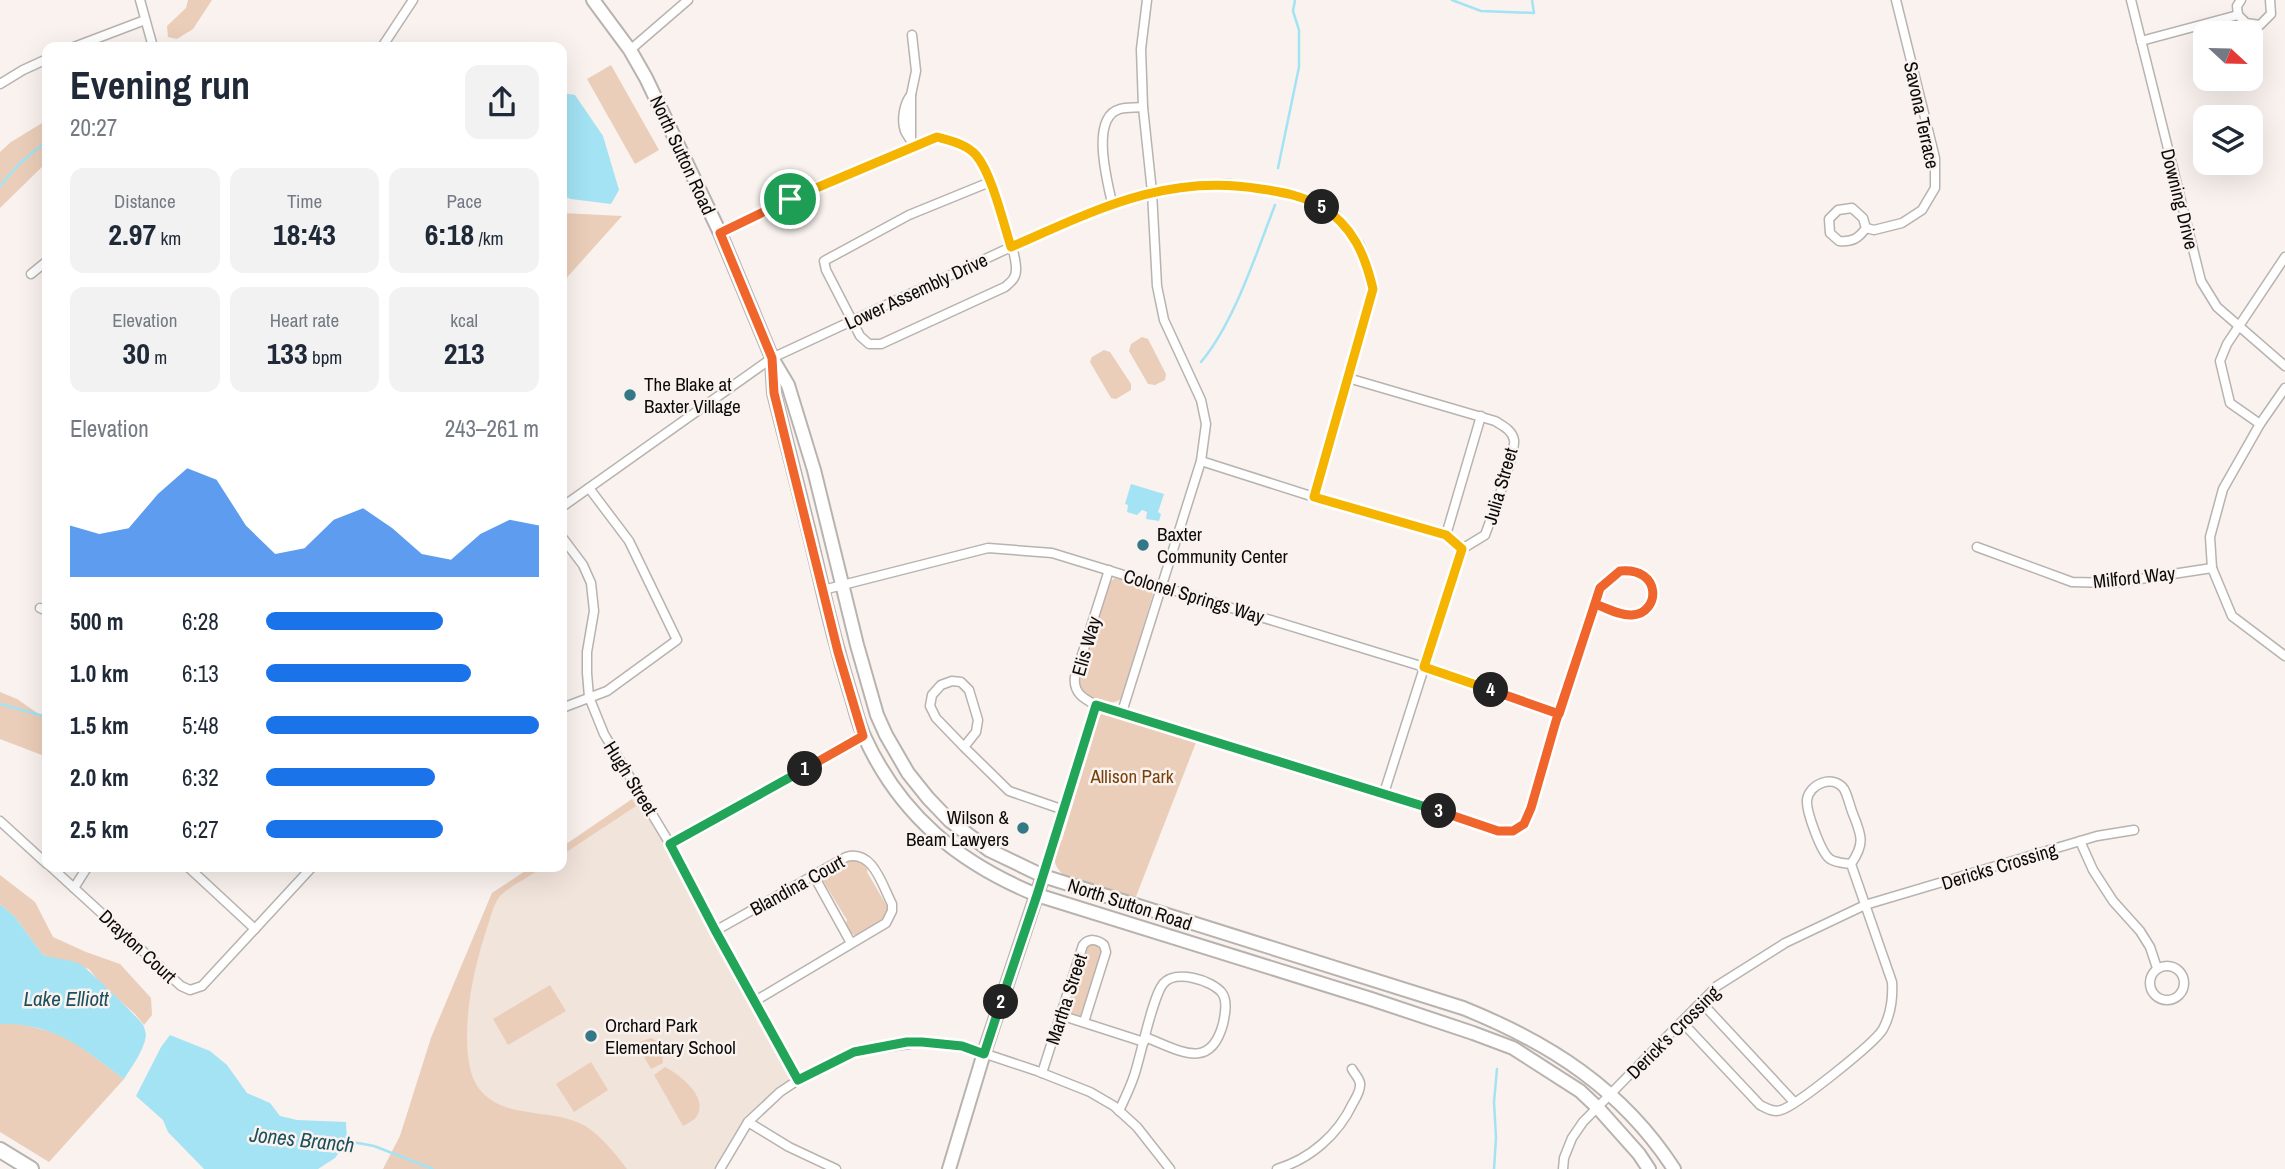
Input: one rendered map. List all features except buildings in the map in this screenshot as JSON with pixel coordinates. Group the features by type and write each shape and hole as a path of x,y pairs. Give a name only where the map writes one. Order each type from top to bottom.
{"highway":[{"path":"0,1150 31,1169"}],"main road":[{"name":"North Sutton Road","path":"593,0 630,50 646,78 720,233 772,358 788,385 811,458 853,633 877,715 908,773 939,810 969,836 1003,858 1043,876 1464,1008 1528,1036 1572,1064 1611,1094 1650,1135 1674,1169"},
{"name":"North Sutton Road","path":"772,358 774,393 838,652 863,736 902,800 935,835 987,872 1037,895 1513,1048 1580,1091 1639,1154 1649,1169"},
{"path":"949,1169 1043,876"}],"street":[{"path":"140,0 152,42"},
{"path":"385,42 412,0"},
{"path":"630,50 688,0"},
{"path":"1122,712 1201,461 1206,424 1201,400 1164,320 1157,286 1152,192 1143,107 1141,49 1147,0"},
{"name":"Savona Terrace","path":"1866,228 1874,230 1902,223 1922,210 1935,188 1935,158 1896,0"},
{"name":"Downing Drive","path":"2132,0 2201,281 2217,307 2285,366"},
{"path":"2241,0 2238,15 2246,23 2260,25 2271,14 2270,0"},
{"path":"2141,41 2238,15"},
{"path":"87,42 145,20"},
{"path":"912,34 916,71 907,114 912,142"},
{"path":"0,84 23,69 42,61"},
{"path":"1112,203 1106,176 1103,128 1108,117 1119,109 1143,107"},
{"path":"720,233 912,142 937,137 958,142 975,154 986,170 990,182 1011,247 1016,270 1013,280 1005,287 881,344 869,344 863,339 826,270 826,258 909,215 990,182"},
{"name":"Lower Assembly Drive","path":"567,503 772,358 1112,203 1152,192 1228,184 1302,197 1335,215 1359,244 1367,264 1373,289 1314,497"},
{"name":"Savona Terrace","path":"1852,208 1863,218 1866,228 1852,242 1839,241 1830,233 1829,219 1838,210 1852,208"},
{"path":"2260,424 2230,403 2220,361 2227,344 2285,257"},
{"path":"31,274 42,265"},
{"name":"Julia Street","path":"1348,377 1481,416 1509,430 1514,441 1509,466 1485,535 1462,549"},
{"path":"2285,388 2260,424 2224,489 2210,537 2212,568 2232,616 2285,656"},
{"path":"1446,535 1481,416"},
{"path":"1201,461 1446,535 1462,549 1384,793"},
{"path":"567,706 607,691 677,640 629,541 589,488"},
{"name":"Hugh Street","path":"567,544 587,573 592,591 594,611 587,652 589,697 604,734 670,844 798,1080"},
{"name":"Milford Way","path":"1977,547 2072,582 2114,583 2212,568"},
{"name":"Colonel Springs Way","path":"823,590 988,548 1052,553 1424,667 1559,714"},
{"name":"Elis Way","path":"1109,570 1074,683 1082,697 1096,705 1384,793 1498,831 1513,831 1524,824 1559,714"},
{"path":"1559,714 1600,588 1620,571 1639,572 1650,581 1653,595 1650,603 1636,615 1624,615 1595,604"},
{"path":"964,747 976,732 978,720 969,690 961,682 952,681 940,685 932,695 930,706 936,719 964,747 1009,792 1065,810"},
{"path":"1043,876 1096,705"},
{"path":"670,844 863,736"},
{"path":"1826,782 1843,788 1862,842 1860,851 1851,864 1830,860 1823,851 1807,810 1811,788 1818,784 1826,782"},
{"name":"Drayton Court","path":"0,821 42,859"},
{"name":"Dericks Crossing","path":"1865,905 2080,841 2134,830"},
{"path":"2080,841 2106,891 2150,947 2157,968"},
{"name":"Blandina Court","path":"715,930 854,855 862,856 871,864 892,904 892,911 882,927 755,1000"},
{"path":"1682,1022 1760,1105 1771,1110 1780,1111 1794,1102 1871,1045 1883,1030 1893,1002 1892,982 1851,864"},
{"name":"Drayton Court","path":"57,872 181,986 190,990 202,985 307,872"},
{"path":"74,888 84,872"},
{"path":"193,872 255,929"},
{"path":"814,876 851,943"},
{"name":"Derick's Crossing","path":"1563,1169 1564,1158 1572,1138 1583,1122 1717,986 1784,943 1865,905"},
{"name":"Martha Street","path":"1042,1073 1083,945 1093,940 1104,945 1106,952 1084,1022"},
{"path":"2165,965 2174,967 2184,979 2184,988 2172,1000 2164,1001 2151,991 2151,974 2157,968 2165,965"},
{"path":"1119,1111 1134,1077 1145,1040 1162,985 1170,978 1185,976 1202,981 1224,994 1226,1002 1222,1027 1216,1044 1207,1051 1193,1054 1145,1040"},
{"path":"1702,1002 1794,1102"},
{"name":"Martha Street","path":"1060,1014 1145,1040"},
{"path":"720,1169 748,1122 780,1092 798,1080 854,1052 907,1042 922,1042 962,1046 1090,1092 1119,1111 1170,1169"},
{"path":"1277,1169 1311,1153 1338,1128 1360,1088 1360,1082 1352,1069"},
{"path":"748,1122 789,1147 836,1169"}],"shaded area":[{"path":"641,794 798,1080 748,1122 720,1169 383,1169 400,1136 431,1038 492,893 524,872 567,872 567,844"}],"green space":[{"path":"188,0 212,0 193,29 177,39 168,37 167,26 186,8"},
{"path":"611,65 659,150 635,164 587,79"},
{"path":"42,123 42,167 0,208 0,152"},
{"path":"567,213 622,216 567,277"},
{"path":"1142,337 1148,339 1166,374 1165,380 1155,385 1148,384 1129,351 1131,344"},
{"path":"1104,350 1110,352 1131,384 1131,390 1116,399 1111,398 1090,362 1092,357"},
{"path":"1115,578 1146,586 1153,594 1122,698 1110,703 1089,697 1080,686 1079,679 1106,592"},
{"path":"0,692 17,699 42,716 42,755 0,739"},
{"name":"Allison Park","path":"1105,712 1178,737 1182,735 1197,740 1135,899 1069,878 1059,871 1054,856 1062,840 1094,727 1099,716"},
{"path":"632,799 636,806 567,852 567,844"},
{"path":"850,860 859,861 868,867 867,872 888,908 880,922 856,936 851,933 846,924 847,920 823,881 824,875"},
{"path":"524,872 536,872 500,896 483,941 468,1014 468,1051 475,1083 485,1095 505,1107 577,1122 605,1142 627,1169 383,1169 400,1136 431,1038 492,893"},
{"path":"0,875 35,902 53,937 120,964 151,998 152,1015 144,1025 89,969 43,955 15,917 0,904"},
{"path":"1090,943 1100,945 1103,951 1082,1018 1065,1012 1085,947"},
{"path":"550,985 566,1011 508,1045 493,1019"},
{"path":"19,1023 62,1035 124,1079 49,1162 0,1132 0,1024"},
{"path":"651,1038 661,1043 663,1063 651,1069 636,1043"},
{"path":"591,1062 608,1090 574,1112 556,1084"},
{"path":"665,1067 691,1087 699,1101 697,1116 683,1126 654,1075"}],"water":[{"path":"567,94 575,95 603,136 619,190 611,204 567,198"},
{"path":"1131,484 1164,494 1158,512 1161,514 1159,521 1146,519 1147,512 1142,510 1137,515 1127,512 1128,505 1125,504"},
{"name":"Lake Elliott","path":"0,904 15,917 43,955 80,964 113,993 143,1025 146,1035 143,1047 124,1079 81,1048 53,1033 20,1025 0,1024"},
{"path":"170,1035 210,1051 227,1065 247,1093 270,1103 280,1116 297,1120 346,1122 347,1141 335,1158 318,1169 204,1169 168,1132 163,1120 136,1096"}],"waterway":[{"path":"1278,168 1299,67 1299,30 1293,11 1295,0"},
{"path":"1452,0 1481,11 1534,13 1532,0"},
{"path":"0,186 20,163 42,145"},
{"path":"1201,362 1234,308 1275,205"},
{"path":"0,704 42,716"},
{"path":"1494,1169 1497,1069"},
{"name":"Jones Branch","path":"347,1141 374,1146 433,1169"}],"place":[{"name":"The Blake at Baxter Village","path":"630,395"},
{"name":"Baxter Community Center","path":"1143,545"},
{"name":"Wilson & Beam Lawyers","path":"1023,828"},
{"name":"Orchard Park Elementary School","path":"591,1036"}],"route":[{"path":"937,137 958,142 975,154 986,170 1011,247 1112,203 1152,192 1190,186 1228,184 1286,193 1302,197 1335,215 1359,244 1373,289 1314,497 1446,535 1462,549 1424,667 1559,714 1600,588 1620,571 1639,572 1650,581 1653,595 1650,603 1636,615 1624,615 1595,604 1524,824 1513,831 1498,831 1384,793 1096,705 1065,810 984,1054 962,1046 907,1042 844,1055 798,1080 670,844 863,736 838,652 774,393 772,358 720,233 790,199 937,137"}]}
